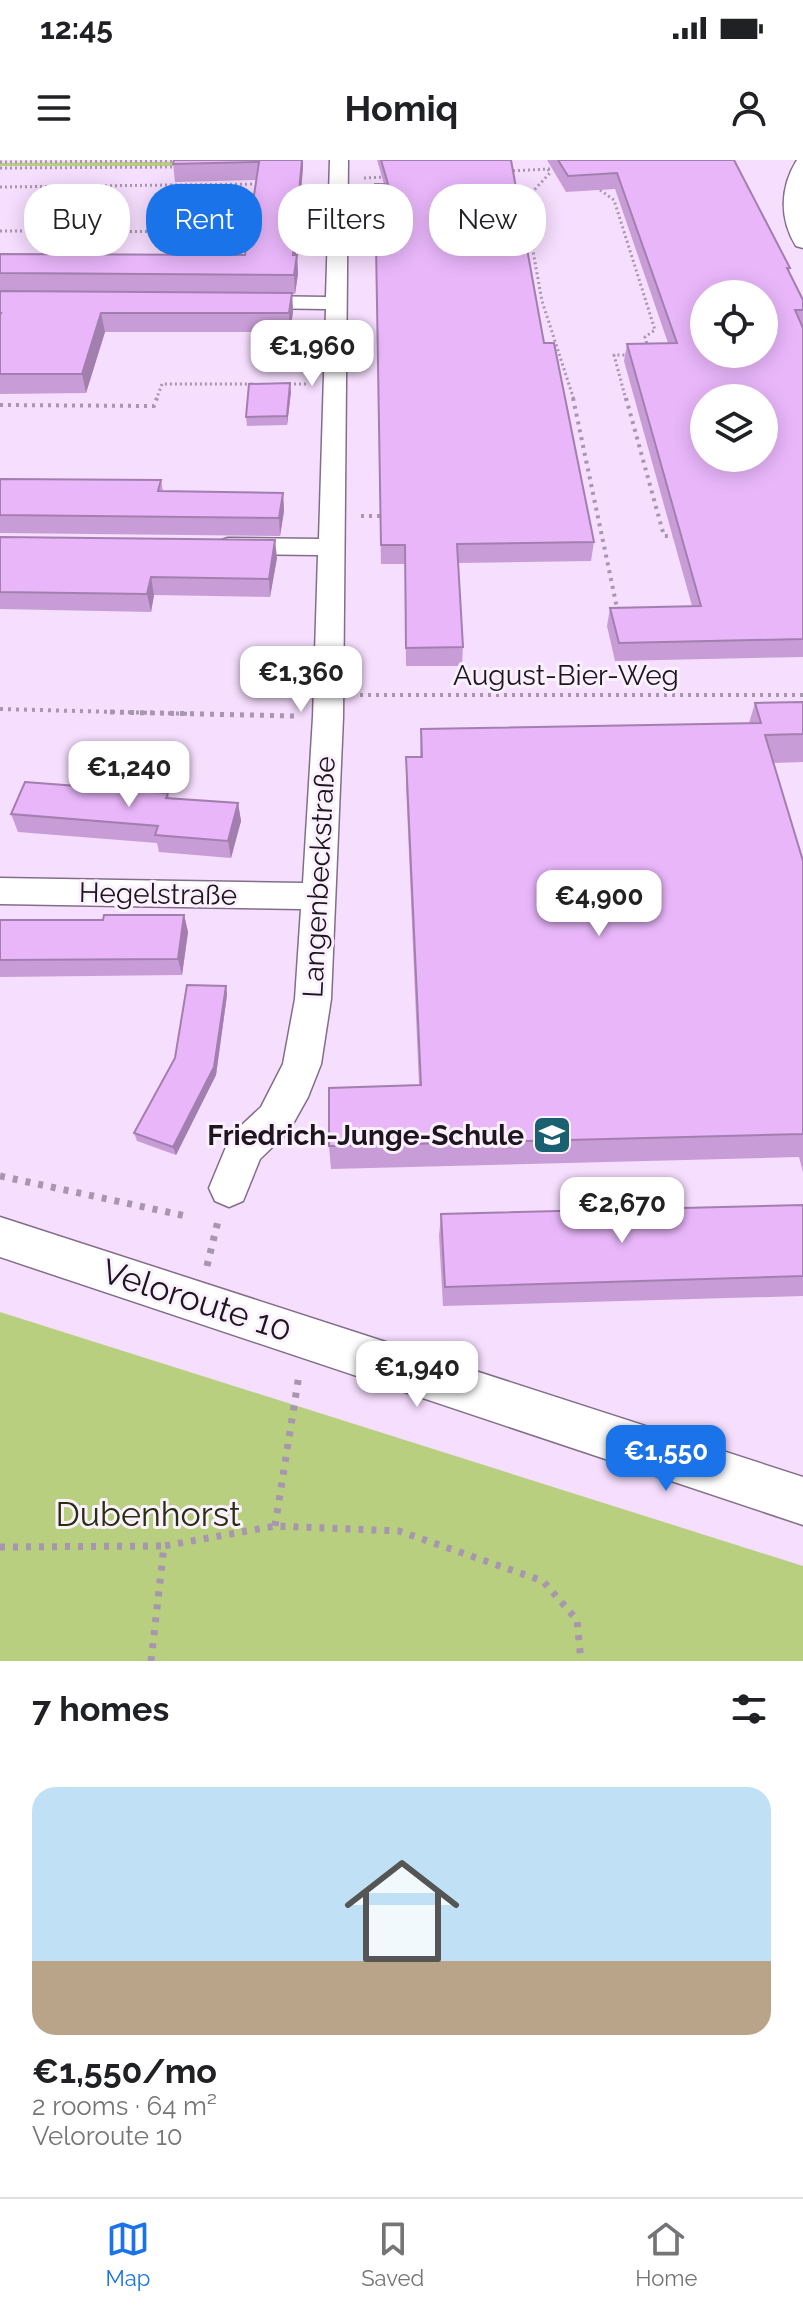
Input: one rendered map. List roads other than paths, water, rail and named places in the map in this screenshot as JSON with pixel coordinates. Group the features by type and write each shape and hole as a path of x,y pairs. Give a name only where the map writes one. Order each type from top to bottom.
{"street":[{"path":"803,164 792,202 793,222 803,242"},
{"name":"Langenbeckstraße","path":"229,1188 245,1148 275,1119 289,1097 302,1064 313,999 328,706 339,169"},
{"path":"229,302 337,303"},
{"path":"210,546 332,547"},
{"name":"Hegelstraße","path":"0,891 317,896"},
{"name":"Veloroute 10","path":"0,1237 803,1501"}],"place":[{"name":"Friedrich-Junge-Schule","path":"552,1135"}],"park label":[{"name":"Dubenhorst","path":"148,1514"}]}
